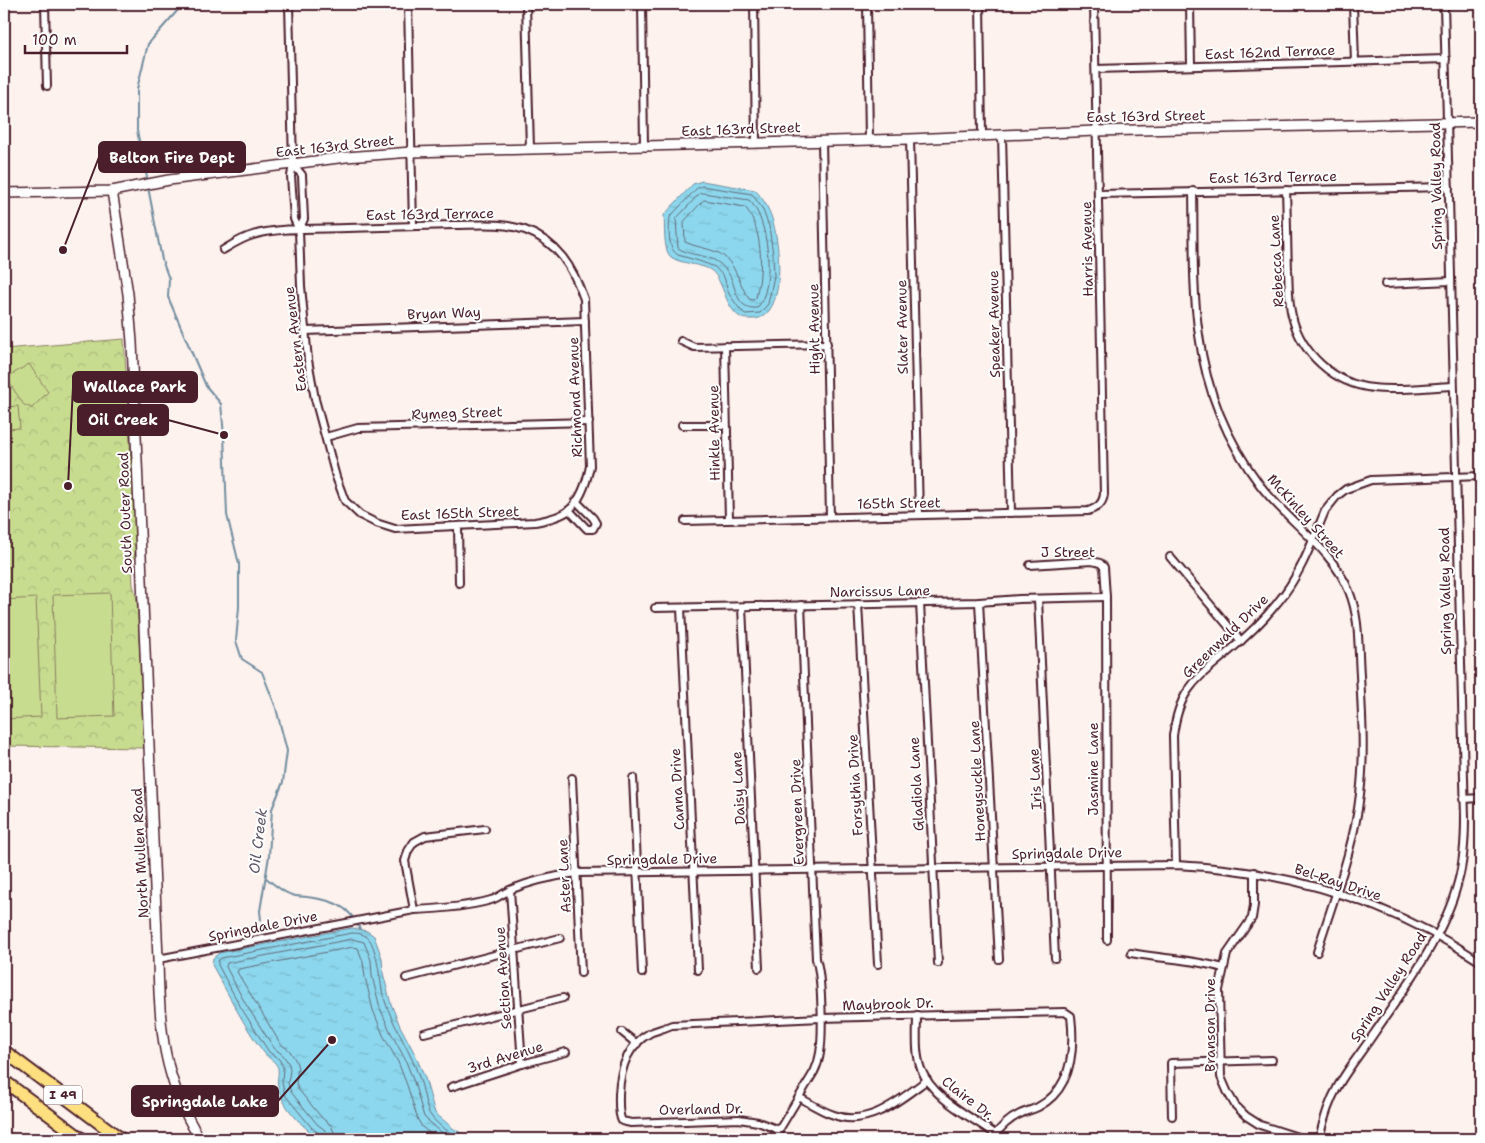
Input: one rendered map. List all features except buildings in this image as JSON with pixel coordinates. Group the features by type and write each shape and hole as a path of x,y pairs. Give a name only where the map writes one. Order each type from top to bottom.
{"highway":[{"name":"I 49","path":"4,1051 121,1139"},
{"name":"I 49","path":"4,1081 82,1139"}],"street":[{"path":"45,4 47,86"},
{"name":"Eastern Avenue","path":"289,4 293,164 291,176 294,219 299,230 301,286 308,360 315,399 336,477 346,501"},
{"path":"408,4 413,226"},
{"path":"526,4 530,149"},
{"path":"642,4 644,146"},
{"path":"754,4 756,143"},
{"path":"867,4 869,140"},
{"path":"980,4 982,135"},
{"name":"Harris Avenue","path":"1094,4 1104,494"},
{"path":"1190,4 1191,66"},
{"path":"1353,4 1355,62"},
{"name":"Spring Valley Road","path":"1318,1139 1329,1104 1337,1087 1396,1002 1436,935 1453,900 1461,867 1465,837 1444,4"},
{"name":"East 162nd Terrace","path":"1096,70 1446,59"},
{"name":"East 163rd Street","path":"4,193 112,191 169,180 346,156 412,152 910,139 1096,131 1481,122"},
{"name":"Speaker Avenue","path":"1002,134 1011,513"},
{"name":"Slater Avenue","path":"910,139 919,515"},
{"name":"Hight Avenue","path":"822,141 830,517"},
{"name":"Eastern Avenue","path":"293,164 302,174 304,219 299,230"},
{"name":"East 163rd Terrace","path":"1098,194 1449,187"},
{"name":"Rebecca Lane","path":"1286,190 1289,303 1296,328 1309,352 1326,369 1359,386 1374,388 1453,386"},
{"name":"South Outer Road","path":"112,191 128,294 132,342 148,745"},
{"name":"McKinley Street","path":"1193,191 1198,330 1202,358 1214,401 1232,442 1260,485 1283,513 1328,556 1342,576 1357,616 1363,748 1362,775 1352,842 1316,952"},
{"name":"East 163rd Terrace","path":"223,250 237,241 254,234 299,230 500,225 525,230 548,242 564,257 576,276 584,299 585,320"},
{"path":"1385,284 1451,281"},
{"name":"Bryan Way","path":"305,331 585,320"},
{"name":"Richmond Avenue","path":"576,501 587,478 590,466 585,320"},
{"path":"681,341 694,346 827,344"},
{"name":"Hinkle Avenue","path":"725,346 729,519"},
{"name":"Rymeg Street","path":"326,437 358,428 589,422"},
{"path":"682,425 726,425"},
{"name":"Greenwald Drive","path":"1176,865 1173,736 1183,698 1198,677 1241,641 1268,613 1289,587 1325,511 1331,503 1337,496 1354,485 1371,480 1481,476"},
{"name":"165th Street","path":"685,521 1088,511 1100,505 1104,494"},
{"name":"East 165th Street","path":"346,501 360,515 376,524 395,528 535,522 552,518 569,510 576,501"},
{"path":"569,510 587,529 593,529 596,523 593,518 576,501"},
{"path":"458,526 459,583"},
{"path":"1170,557 1241,641"},
{"name":"J Street","path":"1030,565 1092,561 1100,563 1104,567 1106,598"},
{"name":"Narcissus Lane","path":"655,608 1106,598"},
{"name":"Jasmine Lane","path":"1106,598 1107,940"},
{"name":"Iris Lane","path":"1038,599 1055,958"},
{"name":"Honeysuckle Lane","path":"979,602 999,959"},
{"name":"Gladiola Lane","path":"920,603 938,963"},
{"name":"Forsythia Drive","path":"858,604 878,964"},
{"name":"Evergreen Drive","path":"776,1139 779,1130 800,1098 819,1063 821,1051 801,606"},
{"name":"Daisy Lane","path":"742,607 759,968"},
{"name":"Canna Drive","path":"680,608 698,970"},
{"name":"North Mullen Road","path":"148,745 159,1005 166,1059 174,1088 200,1139"},
{"name":"Aster Lane","path":"572,778 581,973"},
{"path":"634,778 642,973"},
{"path":"1463,799 1481,798"},
{"path":"414,910 404,861 409,848 414,842 425,836 485,829"},
{"name":"Bel-Ray Drive","path":"1176,865 1208,866 1254,872 1335,892 1398,916 1436,935 1481,962"},
{"name":"Springdale Drive","path":"158,959 414,910 437,910 493,899 510,890 556,876 576,873 1176,865"},
{"name":"Branson Drive","path":"1254,872 1252,918 1227,954 1219,990 1221,1077 1235,1105 1246,1116 1260,1125 1275,1131 1304,1139"},
{"name":"Section Avenue","path":"510,890 522,1064"},
{"path":"406,978 560,938"},
{"path":"1131,953 1155,958 1198,961 1223,968"},
{"path":"424,1033 563,998"},
{"name":"Maybrook Dr.","path":"622,1121 620,1118 620,1078 622,1068 629,1053 649,1034 672,1025 821,1018 1065,1012 1071,1016 1072,1059 1067,1074 1056,1093 1038,1106 1019,1114 1007,1122 994,1137"},
{"path":"800,1098 835,1116 846,1118 863,1117 879,1112 927,1080 921,1068 918,1055 917,1015"},
{"path":"622,1032 637,1044"},
{"name":"3rd Avenue","path":"451,1087 566,1052"},
{"path":"1172,1116 1171,1063 1272,1060"},
{"name":"Claire Dr.","path":"927,1080 940,1094 994,1137"},
{"name":"Overland Dr.","path":"622,1121 631,1123 739,1119 758,1122 779,1130"}],"green space":[{"path":"124,339 136,546 132,569 133,585 137,600 145,748 4,746 4,349"},
{"path":"29,364 48,392 32,408 24,405 6,378"},
{"path":"18,406 20,428 7,429 5,407"},
{"path":"110,593 114,716 57,718 53,595"},
{"path":"36,598 41,717 4,719 4,600"}],"water":[{"path":"702,181 755,190 769,211 774,226 778,251 778,282 770,309 762,317 745,319 736,314 712,271 702,266 672,258 668,253 665,243 664,215 693,184"},
{"path":"352,928 367,931 374,936 382,958 383,973 391,1004 425,1078 435,1113 454,1129 472,1139 319,1139 300,1122 283,1101 278,1086 277,1067 257,1044 243,1022 212,965 213,958 219,953"}],"waterway":[{"name":"Oil Creek","path":"148,182 137,131 137,89 148,44 178,10 181,4"},
{"name":"Oil Creek","path":"148,187 162,260 169,279 168,297 206,386 221,404 227,515 239,564 239,607 236,641 242,659 262,672 276,708 287,751 283,782 272,809 269,856 260,911 261,920"},
{"path":"266,878 288,894 324,900 339,905 351,914 360,929"}],"place":[{"name":"Belton Fire Dept","path":"63,250"},
{"name":"Oil Creek","path":"224,435"},
{"name":"Wallace Park","path":"68,486"},
{"name":"Springdale Lake","path":"332,1040"}]}
